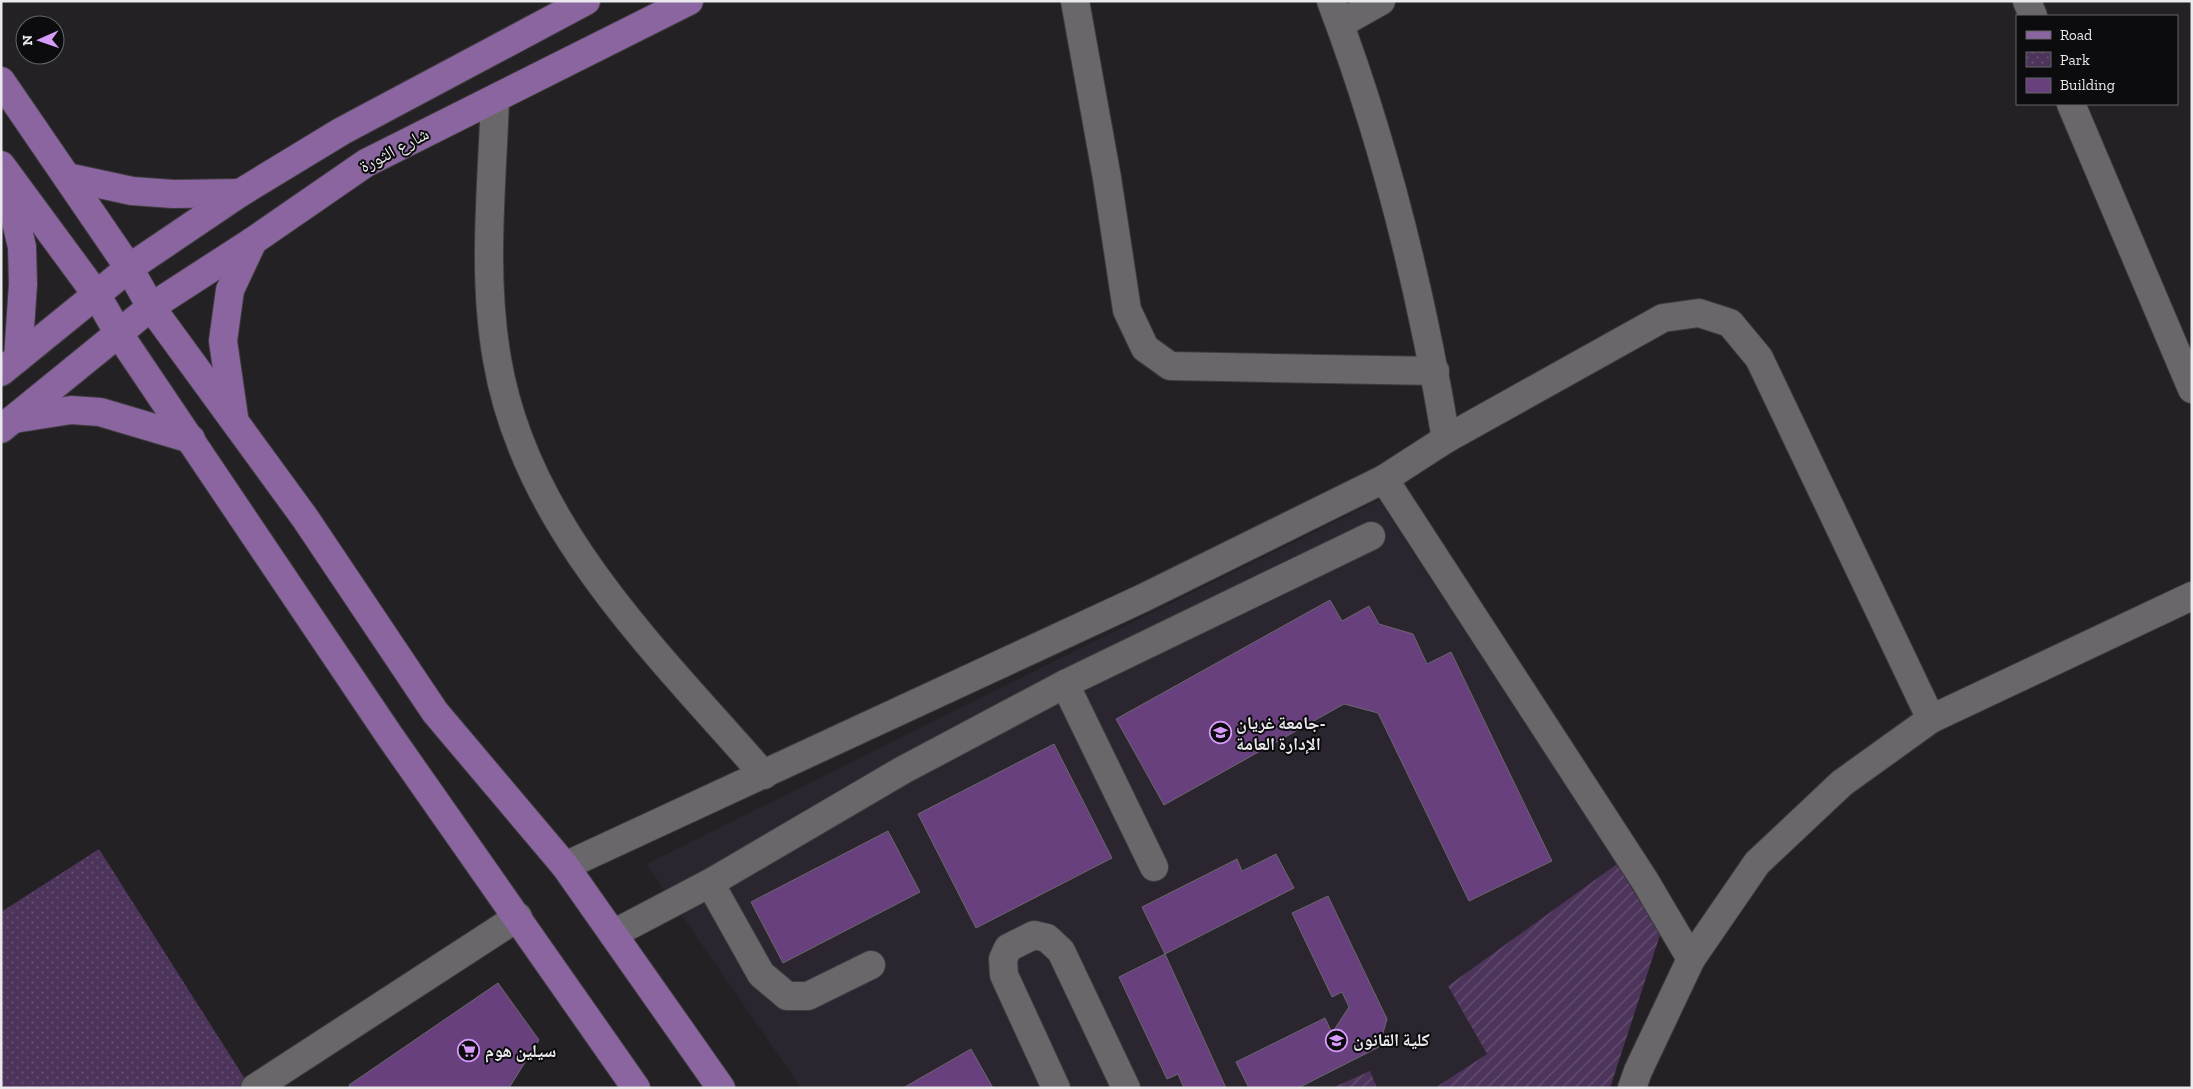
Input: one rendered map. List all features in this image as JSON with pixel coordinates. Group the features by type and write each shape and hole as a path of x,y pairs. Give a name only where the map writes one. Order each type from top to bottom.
{"main road":[{"path":"10,365 129,268 240,193 342,130 586,1"},
{"name":"شارع الثورة","path":"7,424 151,307 253,241 366,163 688,1"},
{"path":"1,81 129,268 151,307 305,518 434,712 565,866 720,1088"},
{"path":"2,166 96,294 119,334 389,735 636,1088"},
{"path":"2,166 22,247 23,284 10,365"},
{"path":"67,177 132,192 173,194 240,193"},
{"path":"235,421 223,341 230,290 253,241"},
{"path":"7,424 71,410 100,412 191,439"}],"street":[{"path":"1075,1 1108,178 1127,310 1145,348 1170,366 1435,372"},
{"path":"1381,1 1336,13 1392,186 1435,372 1446,439"},
{"path":"2027,1 2034,15"},
{"path":"495,99 488,276 496,349 510,416 534,478 587,565 653,647 764,775"},
{"path":"2071,105 2192,389"},
{"path":"565,866 1143,598 1384,479 1446,439 1663,318 1699,313 1730,323 1759,358 1931,719"},
{"path":"1384,479 1645,881 1691,959"},
{"path":"613,934 710,883 902,770 1065,684 1372,536"},
{"path":"1632,1088 1638,1071 1691,959 1758,863 1842,783 1931,719 2192,596"},
{"path":"1065,684 1154,867"},
{"path":"710,883 761,974 787,996 808,996 871,965"},
{"path":"255,1088 518,917"},
{"path":"1056,1088 1004,975 1003,959 1008,948 1034,935 1047,938 1061,951 1126,1088"}],"shaded area":[{"name":"جامعة غريان- الإدارة العامة","path":"1379,500 1617,864 1660,935 1608,1088 801,1088 646,864"}],"green space":[{"path":"99,849 247,1082 238,1088 1,1088 1,912"},
{"path":"1617,864 1660,935 1610,1088 1435,1088 1487,1054 1448,986"},
{"path":"1370,1071 1377,1088 1332,1088"}],"building":[{"path":"1330,600 1342,621 1369,606 1379,624 1413,634 1427,664 1451,652 1552,861 1469,901 1378,713 1344,704 1164,805 1116,719"},
{"path":"1054,744 1112,858 976,928 918,814"},
{"path":"888,831 920,892 783,963 751,902"},
{"path":"1276,854 1294,888 1165,954 1142,907 1237,859 1242,871"},
{"path":"1328,896 1387,1019 1379,1047 1298,1088 1249,1088 1236,1062 1325,1018 1332,1033 1349,1007 1342,992 1332,997 1292,913"},
{"path":"1165,954 1226,1088 1184,1088 1178,1074 1167,1079 1119,977"},
{"path":"498,983 539,1040 509,1088 350,1088 349,1085"},
{"path":"971,1049 993,1088 903,1088"}],"place":[{"name":"جامعة غريان- الإدارة العامة","path":"1220,733"},
{"name":"كلية القانون","path":"1337,1040"},
{"name":"سيلين هوم","path":"469,1051"}]}
